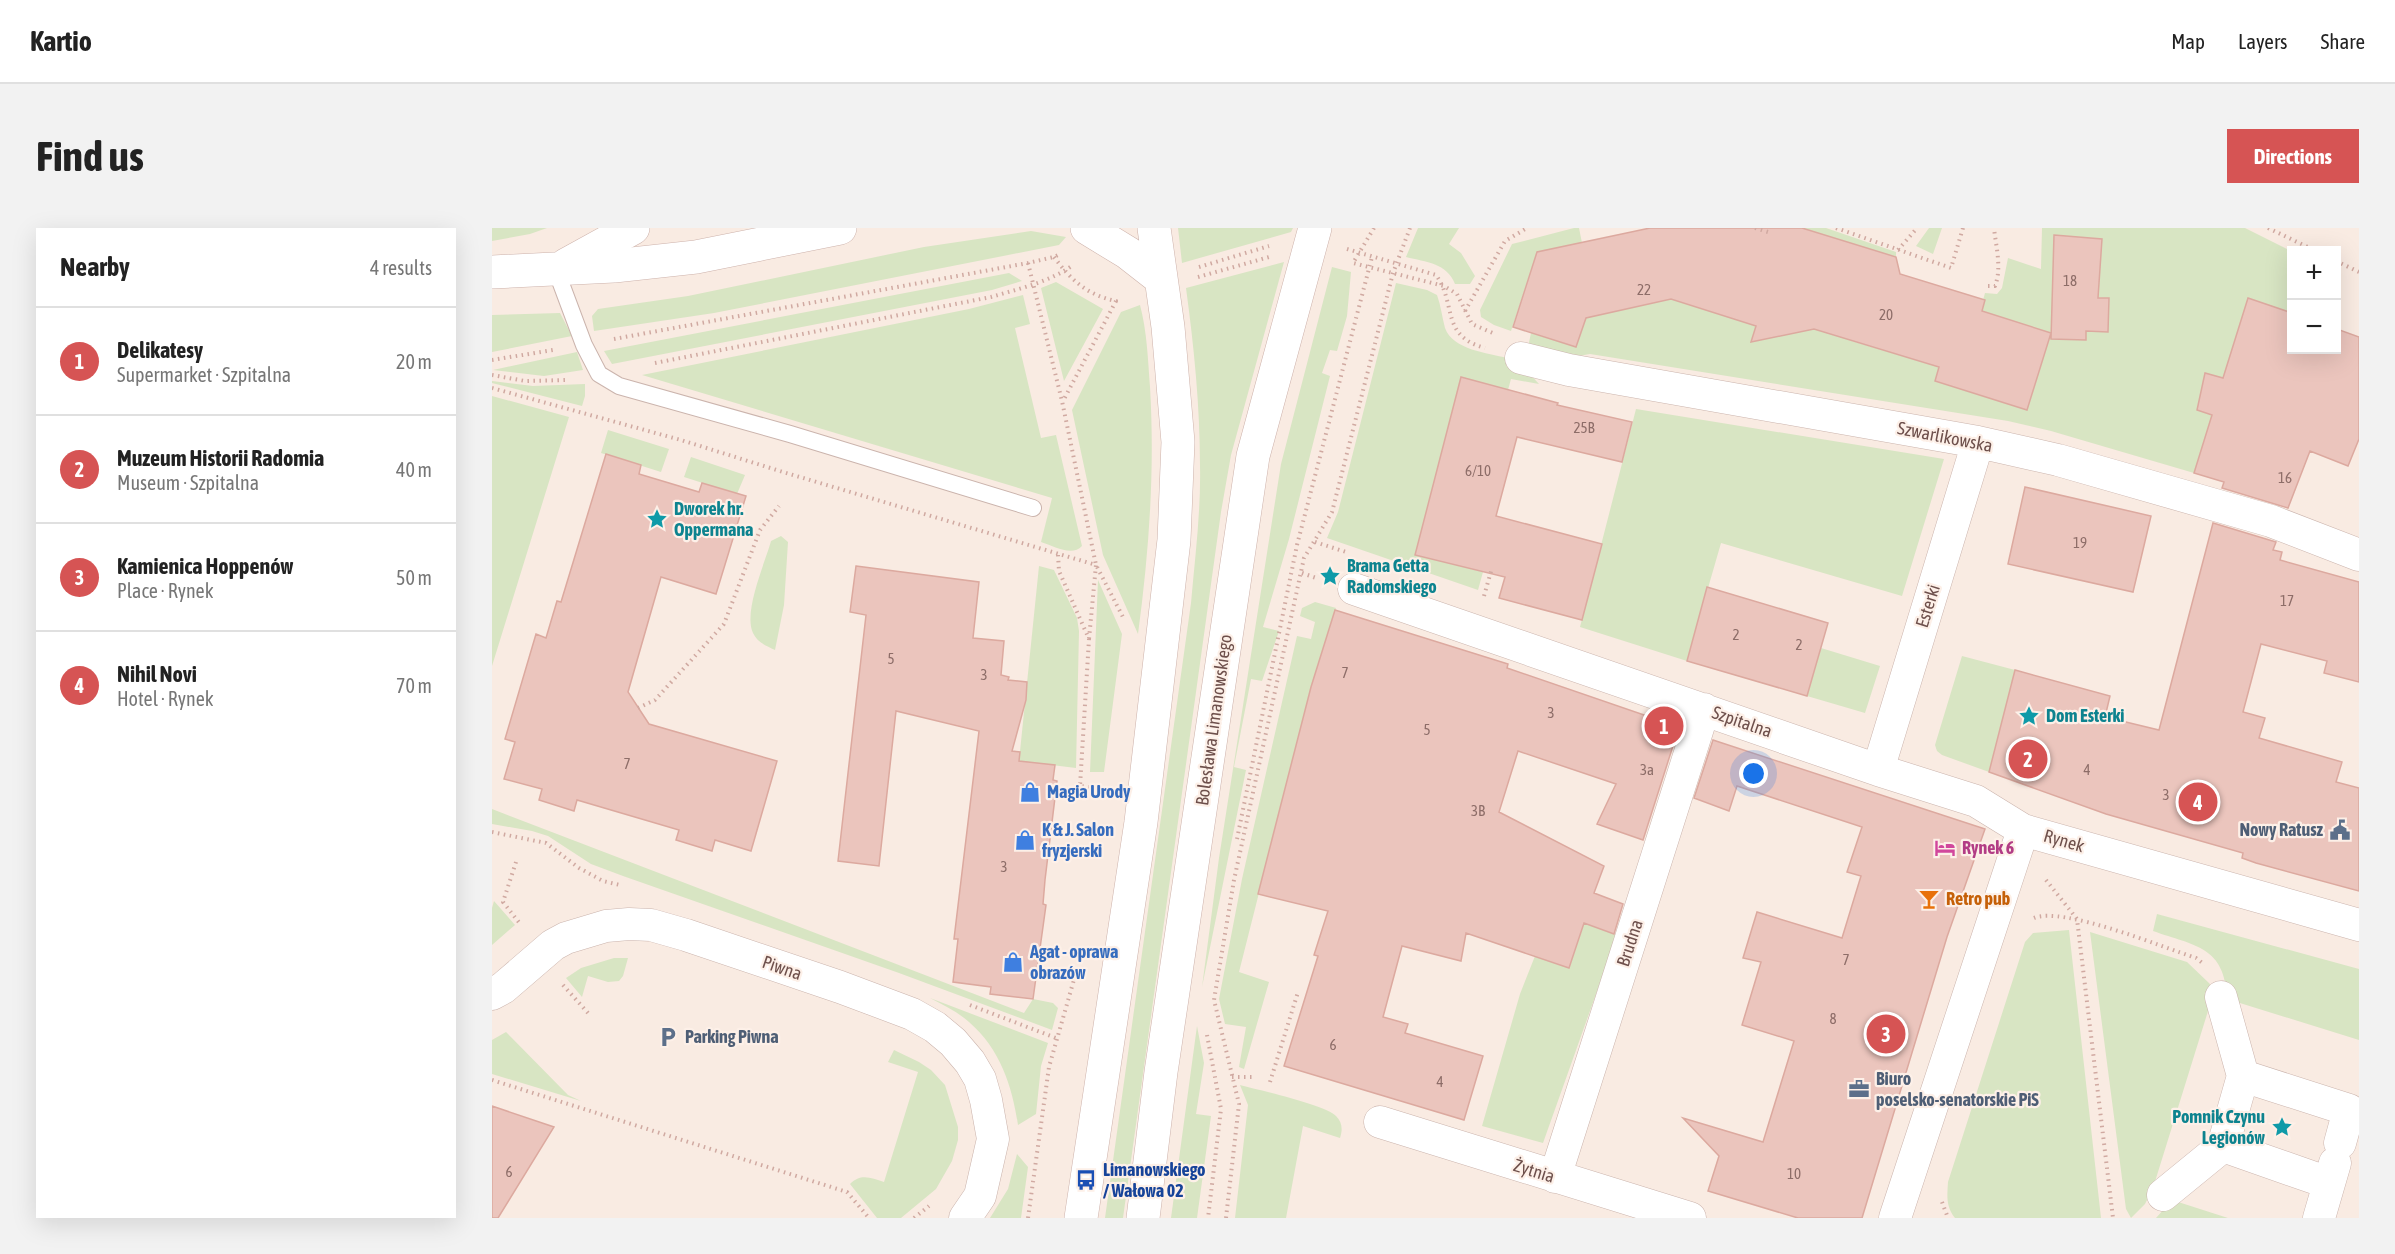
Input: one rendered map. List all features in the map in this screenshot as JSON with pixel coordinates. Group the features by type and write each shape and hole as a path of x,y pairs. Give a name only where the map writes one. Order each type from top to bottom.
{"main road":[{"path":"556,270 633,228"},
{"path":"492,272 556,270 696,257 840,228"},
{"path":"1081,1218 1141,822 1174,540 1178,442 1168,327 1154,228"},
{"name":"Bolesława Limanowskiego","path":"1143,1218 1163,1060 1253,456 1315,228"},
{"path":"1089,229 1128,253 1160,278"}],"street":[{"name":"Szwarlikowska","path":"1521,358 1569,370 1978,442 2058,460 2271,521 2359,555"},
{"name":"Esterki","path":"1878,770 1978,442"},
{"name":"Szpitalna","path":"1354,589 1878,770 1976,801 2023,830"},
{"name":"Brudna","path":"1555,1177 1704,709"},
{"name":"Rynek","path":"1895,1218 2023,830 2359,925"},
{"name":"Piwna","path":"492,994 503,988 553,945 579,933 606,926 651,925 840,987 912,1014 935,1027 953,1042 970,1062 980,1079 993,1139 980,1196 965,1218"},
{"path":"2163,1195 2223,1146 2243,1076 2221,997"},
{"path":"2243,1076 2349,1110 2350,1146 2329,1183 2319,1218"},
{"name":"Żytnia","path":"1380,1122 1690,1218"},
{"path":"2223,1146 2329,1183"}],"lane":[{"path":"556,270 584,345 599,374 619,386 790,434 1033,508"}],"path":[{"path":"1374,228 1353,263 1444,286 1457,294 1472,324 1517,342 1526,352 1521,358"},
{"path":"1226,1218 1239,1104 1214,1000 1234,880 1305,558 1332,512 1393,273 1410,228"},
{"path":"1465,312 1505,241 1527,228"},
{"path":"1755,228 1768,232"},
{"path":"1836,228 1951,268 1963,228"},
{"path":"1898,250 1917,228"},
{"path":"1988,286 1995,286 1998,279 1994,228"},
{"path":"2268,228 2306,246"},
{"path":"492,375 525,381 558,382 990,297 1033,284 1065,271 1076,263 1089,229"},
{"path":"1195,278 1273,255"},
{"path":"1221,919 1297,545 1372,256"},
{"path":"492,360 584,345 1054,257 1075,283 1103,298 1116,301 1062,401"},
{"path":"1028,263 1062,401 1096,565 1125,621"},
{"path":"2341,263 2359,272"},
{"path":"492,388 681,440 1096,565"},
{"path":"638,708 655,700 724,624 760,530 779,506"},
{"path":"1058,555 1059,571 1089,639"},
{"path":"1096,565 1080,786 1109,789 1107,801"},
{"path":"2023,830 2047,882 2077,919 2113,1218"},
{"path":"516,862 503,902 522,927"},
{"path":"2031,919 2051,915 2077,919 2196,958 2217,977 2221,997"},
{"path":"1028,1218 1049,1067 1080,960"},
{"path":"1270,1082 1298,992"},
{"path":"1205,1026 1221,1109 1208,1218"},
{"path":"1232,1077 1254,1077"},
{"path":"492,1080 847,1192 869,1218"},
{"path":"1941,1193 1942,1206 1948,1218"}],"green space":[{"path":"492,228 547,228 530,234 492,241"},
{"path":"1178,228 1293,228 1291,232 1182,263"},
{"path":"1418,228 1459,228 1449,244 1461,253 1475,276 1470,284 1455,284 1447,272 1435,264 1406,257"},
{"path":"1579,228 1582,243 1537,252 1511,331 1481,317 1480,310 1512,244"},
{"path":"1802,228 1826,228 1896,252 1896,257"},
{"path":"1929,228 1942,228 1933,254 1916,246"},
{"path":"2042,228 2245,228 2287,249 2287,311 2282,310 2223,378 2205,373 2197,410 2212,415 2194,473 2051,431 2008,421 1590,354 1573,357 1528,347 1531,333 1576,347 1586,318 1671,299 1745,322 1758,320 1752,339 1799,317 1852,341 1939,367 1935,381 2027,410 2051,333 1980,311 1985,293 1997,294 2002,288 2008,258 2041,269","holes":["2055,235 2102,239 2099,265 2086,297 2109,298 2108,332 2086,331"]},
{"path":"1031,231 1066,237 1059,245 714,313 594,331 592,316 598,309 688,296 924,247"},
{"path":"1284,262 1231,455 1221,512 1123,1218 1105,1218 1191,603 1200,483 1199,421 1186,288"},
{"path":"1332,267 1351,272 1347,316 1337,351 1330,350 1322,373 1330,376 1289,539 1263,627 1279,631 1262,681 1251,679 1234,767 1246,770 1202,987 1219,858 1281,464"},
{"path":"1009,273 1022,281 992,290 612,364 604,351"},
{"path":"1056,282 1103,309 1064,381 1041,288"},
{"path":"1396,283 1427,290 1437,295 1445,328 1455,341 1472,349 1507,358 1506,366 1528,372 1539,384 1511,379 1508,390 1461,377 1416,555 1483,572 1478,590 1327,538 1338,512"},
{"path":"1023,295 1030,324 1015,328 1041,438 1056,435 1082,546 1073,551 1041,542 1052,498 642,375 969,309"},
{"path":"1140,305 1148,356 1152,450 1148,542 1138,634 1103,555 1072,410 1121,312"},
{"path":"560,313 572,336 492,352 492,315"},
{"path":"577,352 583,370 544,376 493,370"},
{"path":"492,381 533,386 585,384 585,396 582,406 492,383"},
{"path":"492,396 569,417 492,666"},
{"path":"1636,409 1944,459 1902,596 1721,543 1687,661 1580,627"},
{"path":"608,430 669,449 661,472 601,453"},
{"path":"691,457 745,475 737,494 684,477"},
{"path":"781,536 788,542 784,605 775,650 762,643 753,633 751,613 756,587 771,541"},
{"path":"1039,566 1054,570 1077,618 1079,631 1076,768 1019,761"},
{"path":"1098,580 1122,634 1104,772 1090,772"},
{"path":"1315,602 1336,608 1311,687 1239,972 1269,982 1244,1069 1239,1067 1246,1027 1225,1024 1219,999 1242,879 1297,636 1311,639 1315,622 1300,616 1302,608"},
{"path":"1821,648 1880,666 1865,713 1807,696"},
{"path":"1962,656 2015,670 1989,772 1942,755 1937,751 1935,745"},
{"path":"492,809 1024,1013 1033,999 1053,1003 1058,1008 1052,1030 591,864 548,836 492,824"},
{"path":"494,901 515,925 492,945 492,908"},
{"path":"2157,914 2359,969 2359,1040 2227,999 2225,981 2214,958 2194,945 2153,931"},
{"path":"1584,923 1617,935 1543,1143 1482,1126 1520,994 1535,956 1569,968"},
{"path":"2069,930 2101,1218 1955,1218 1947,1197 1948,1182 2025,942 2033,933"},
{"path":"2090,932 2187,962 2210,984 2213,995 2153,1188 2145,1204 2131,1218 2126,1209"},
{"path":"614,958 628,958 623,976 619,981 608,982 588,976 582,997 566,978 581,968"},
{"path":"930,998 1048,1043 1041,1066 1036,1114 1018,1125 1008,1082 989,1044 965,1018"},
{"path":"1197,1026 1204,1063 1196,1114 1211,1116 1197,1218 1171,1218"},
{"path":"506,1032 568,1095 581,1101 492,1074 492,1040"},
{"path":"894,1050 931,1070 945,1085 958,1127 958,1140 952,1161 936,1189 901,1218 877,1218 850,1184 862,1177 884,1182 918,1072 888,1062"},
{"path":"1240,1085 1319,1107 1336,1116 1341,1123 1340,1138 1303,1126 1286,1218 1235,1218 1248,1105"},
{"path":"1017,1154 1028,1167 1021,1218 990,1218 1008,1189"},
{"path":"2172,1200 2228,1218 2156,1218"}],"building":[{"path":"1650,228 1802,228 1896,257 1900,274 1985,300 1982,311 2051,333 2027,410 1935,381 1939,367 1814,329 1751,342 1756,326 1671,299 1586,318 1576,347 1513,327 1537,252"},
{"path":"2054,235 2102,239 2098,298 2109,298 2108,332 2086,331 2086,340 2051,339"},
{"path":"2248,298 2287,311 2287,354 2341,354 2341,330 2359,337 2359,439 2348,466 2310,451 2288,508 2222,488 2224,482 2194,473 2212,415 2197,410 2205,373 2223,378"},
{"path":"1461,377 1558,403 1557,405 1632,422 1622,462 1517,437 1496,516 1602,544 1582,620 1499,598 1505,577 1415,555"},
{"path":"606,454 641,465 639,474 699,492 702,483 746,496 716,594 661,577 628,692 649,724 777,761 751,851 715,840 712,851 676,840 679,830 577,800 574,811 539,800 542,789 504,779 515,742 505,739 536,634 546,638 557,601 561,602"},
{"path":"2025,487 2151,516 2133,592 2008,564"},
{"path":"2213,523 2276,542 2273,550 2282,552 2280,560 2359,582 2359,682 2324,673 2327,661 2261,644 2243,712 2265,718 2259,738 2342,762 2336,782 2359,788 2359,891 2256,863 2242,858 2243,853 2106,814 1989,772 2015,670 2110,696 2105,717 2159,730"},
{"path":"856,566 979,582 973,638 1004,641 1001,675 1009,677 1008,680 1027,682 1026,700 1012,751 1020,752 1019,761 1055,765 1053,780 1057,781 1045,880 1043,904 1046,905 1033,999 990,994 991,987 953,982 958,939 954,939 979,731 896,711 879,866 838,861 866,615 850,612"},
{"path":"1707,587 1828,623 1807,696 1687,661"},
{"path":"1335,610 1508,664 1507,668 1679,727 1643,840 1597,824 1616,784 1518,751 1499,812 1604,866 1594,893 1623,904 1614,934 1584,923 1569,968 1466,933 1461,961 1402,946 1383,1017 1408,1024 1405,1033 1483,1056 1464,1120 1284,1066 1318,956 1314,955 1328,911 1258,894 1311,687"},
{"path":"1713,740 1985,829 1947,937 1862,1218 1798,1218 1708,1191 1719,1156 1683,1118 1763,1142 1794,1041 1742,1025 1761,962 1743,958 1757,912 1842,938 1861,876 1847,872 1862,827 1737,786 1729,811 1694,798"},
{"path":"492,1106 554,1127 498,1218 492,1218"}],"place":[{"name":"Dworek hr. Oppermana","path":"657,519"},
{"name":"Brama Getta Radomskiego","path":"1330,576"},
{"name":"Dom Esterki","path":"2029,716"},
{"name":"Delikatesy","path":"1664,726"},
{"name":"Muzeum Historii Radomia","path":"2028,759"},
{"name":"Magia Urody","path":"1030,792"},
{"name":"Nihil Novi","path":"2198,802"},
{"name":"Nowy Ratusz","path":"2340,830"},
{"name":"K & J. Salon fryzjerski","path":"1025,840"},
{"name":"Rynek 6","path":"1945,848"},
{"name":"Retro pub","path":"1929,899"},
{"name":"Agat - oprawa obrazów","path":"1013,962"},
{"name":"Kamienica Hoppenów","path":"1886,1034"},
{"name":"Parking Piwna","path":"668,1037"},
{"name":"Biuro poselsko-senatorskie PiS","path":"1859,1089"},
{"name":"Pomnik Czynu Legionów","path":"2282,1127"},
{"name":"Limanowskiego / Wałowa 02","path":"1086,1180"}]}
